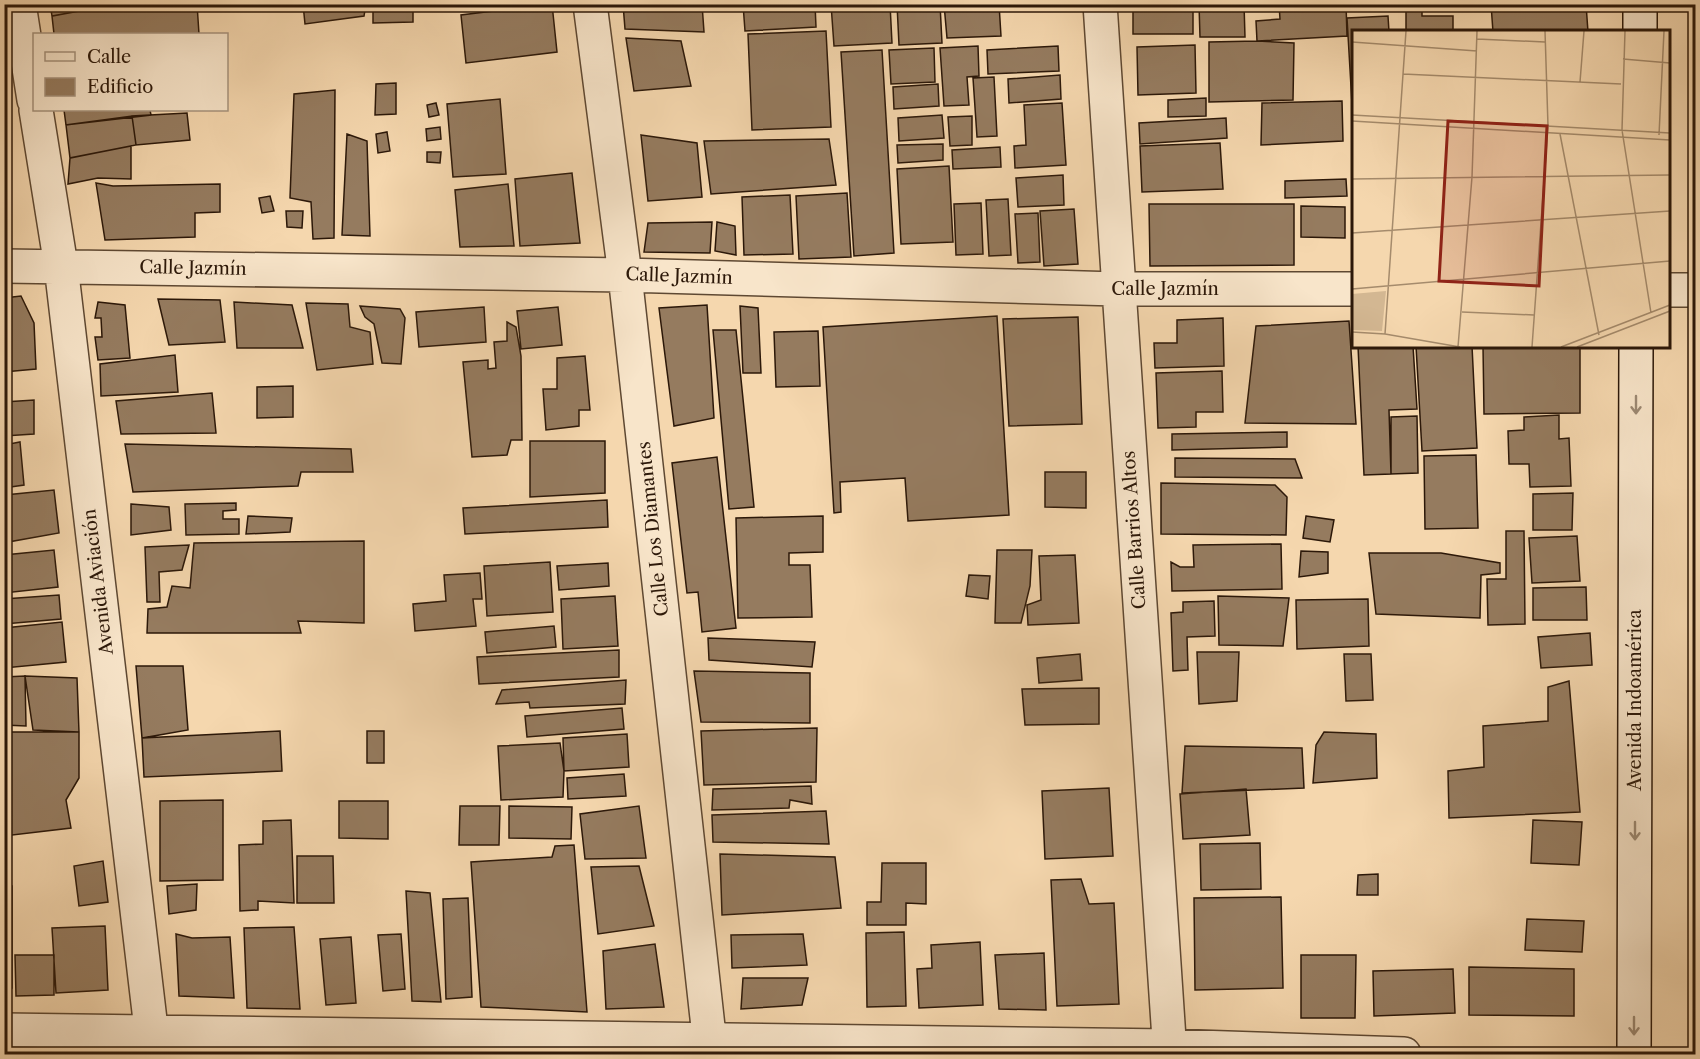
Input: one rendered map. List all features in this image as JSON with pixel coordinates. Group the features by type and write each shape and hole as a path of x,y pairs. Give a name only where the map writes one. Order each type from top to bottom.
{"street":[{"path":"19,4 33,94"},
{"name":"Calle Los Diamantes","path":"590,4 626,275 711,1048"},
{"name":"Calle Barrios Altos","path":"1100,4 1169,1050"},
{"path":"1640,4 1640,30"},
{"name":"Avenida Aviación","path":"36,111 61,266 152,1042"},
{"name":"Calle Jazmín","path":"4,266 626,275 1117,289 1352,289"},
{"path":"1670,290 1695,290"},
{"name":"Avenida Indoamérica","path":"1634,1054 1636,348"},
{"path":"4,1030 152,1042 1404,1054"}],"building":[{"path":"50,4 117,4 52,16"},
{"path":"117,4 197,4 199,33 54,33 52,16"},
{"path":"303,4 366,4 364,16 305,24"},
{"path":"373,4 413,4 413,22 373,23"},
{"path":"552,4 557,52 466,63 461,15"},
{"path":"623,4 702,4 704,32 625,29"},
{"path":"743,4 815,4 816,27 745,31"},
{"path":"831,4 890,4 892,43 834,46"},
{"path":"897,4 940,4 942,43 899,45"},
{"path":"944,4 999,4 1001,36 947,38"},
{"path":"1133,4 1193,4 1193,34 1133,34"},
{"path":"1199,4 1244,4 1245,37 1200,37"},
{"path":"1279,4 1346,4 1347,36 1257,41 1256,21 1280,19"},
{"path":"1491,4 1586,4 1588,30 1493,30"},
{"path":"1406,8 1422,8 1422,16 1453,16 1453,30 1406,30"},
{"path":"1388,16 1389,30 1352,30 1352,104 1347,18"},
{"path":"826,31 831,127 752,130 748,34"},
{"path":"626,38 681,41 691,86 634,91"},
{"path":"1209,42 1294,43 1293,100 1209,102"},
{"path":"1195,45 1196,93 1138,95 1137,47"},
{"path":"978,46 979,76 967,77 969,105 944,106 940,48"},
{"path":"1058,46 1059,71 988,74 987,50"},
{"path":"934,48 935,82 891,84 889,50"},
{"path":"882,50 894,253 854,256 841,52"},
{"path":"1060,75 1061,99 1009,103 1008,79"},
{"path":"994,77 997,136 977,137 973,78"},
{"path":"396,83 396,114 375,115 376,84"},
{"path":"938,84 939,106 894,109 893,87"},
{"path":"335,90 334,238 313,239 311,202 290,198 294,94"},
{"path":"1206,98 1206,116 1168,117 1168,100"},
{"path":"500,99 506,174 453,177 447,104"},
{"path":"1342,101 1343,141 1261,145 1262,103"},
{"path":"436,103 439,115 429,117 427,105"},
{"path":"1062,103 1066,165 1015,168 1014,146 1026,145 1024,105"},
{"path":"64,111 150,111 151,115 66,125"},
{"path":"187,113 190,140 136,145 132,116"},
{"path":"942,115 944,138 899,141 898,118"},
{"path":"132,116 136,145 70,158 66,125"},
{"path":"972,116 972,145 950,146 948,117"},
{"path":"1226,118 1227,138 1140,144 1139,123"},
{"path":"440,127 441,139 427,141 426,129"},
{"path":"387,132 390,151 378,153 376,134"},
{"path":"347,134 367,141 370,236 342,235"},
{"path":"641,135 697,143 702,197 648,201"},
{"path":"829,139 836,185 711,194 704,141"},
{"path":"1220,143 1223,189 1142,192 1140,146"},
{"path":"943,144 943,160 898,163 897,145"},
{"path":"131,146 131,179 98,178 68,184 70,158"},
{"path":"1000,147 1001,167 953,169 952,150"},
{"path":"427,152 441,152 440,163 427,162"},
{"path":"949,166 953,242 901,244 897,169"},
{"path":"4,168 8,168 9,229 4,229"},
{"path":"572,173 580,243 520,246 515,179"},
{"path":"1063,175 1064,205 1018,207 1016,178"},
{"path":"1346,179 1347,196 1285,198 1285,181"},
{"path":"96,183 113,186 220,184 220,212 195,213 195,237 105,240"},
{"path":"508,184 514,246 460,247 455,190"},
{"path":"847,193 851,257 799,259 796,196"},
{"path":"790,195 793,254 744,255 742,197"},
{"path":"270,196 274,211 262,213 259,198"},
{"path":"1008,199 1011,255 989,256 986,200"},
{"path":"981,203 983,254 956,255 954,204"},
{"path":"1149,204 1294,204 1294,265 1150,266"},
{"path":"1301,206 1345,207 1345,238 1301,237"},
{"path":"1074,209 1078,264 1044,266 1040,211"},
{"path":"286,211 303,211 302,228 287,227"},
{"path":"1038,213 1040,262 1018,263 1015,214"},
{"path":"712,222 710,253 644,252 648,223"},
{"path":"717,222 735,226 736,255 715,251"},
{"path":"21,296 34,323 36,369 4,372 4,298"},
{"path":"158,299 220,300 225,342 169,345"},
{"path":"98,302 125,305 130,358 98,360 95,337 102,337 101,318 95,318"},
{"path":"234,302 292,305 303,348 237,348"},
{"path":"306,303 348,304 350,327 370,332 373,364 317,370"},
{"path":"707,305 714,418 674,426 659,308"},
{"path":"360,306 400,309 405,318 401,364 382,363 374,324 365,317"},
{"path":"740,306 758,308 761,373 743,373"},
{"path":"484,307 486,342 419,347 416,312"},
{"path":"558,307 562,345 521,349 517,311"},
{"path":"997,316 1009,515 908,521 905,478 840,482 841,512 834,513 823,327"},
{"path":"1078,317 1082,424 1009,426 1003,319"},
{"path":"1223,318 1224,366 1155,368 1154,343 1177,343 1177,320"},
{"path":"1349,321 1356,424 1245,423 1256,326"},
{"path":"507,322 516,327 521,356 522,440 511,440 507,455 472,457 463,362 488,360 488,369 496,368 494,342 507,341"},
{"path":"713,330 736,330 754,507 729,509"},
{"path":"818,331 820,386 776,387 774,332"},
{"path":"1358,348 1413,348 1417,409 1389,410 1391,474 1364,475"},
{"path":"1416,348 1472,348 1477,448 1422,451"},
{"path":"1483,348 1580,348 1580,413 1484,414"},
{"path":"175,355 178,392 101,396 100,364"},
{"path":"585,356 590,410 579,410 579,426 546,430 543,389 557,389 557,358"},
{"path":"1222,371 1223,412 1196,412 1196,427 1158,428 1156,373"},
{"path":"293,386 293,417 257,418 257,387"},
{"path":"212,393 216,433 121,434 116,401"},
{"path":"34,400 34,434 4,436 4,402"},
{"path":"1559,415 1559,439 1569,438 1571,486 1530,487 1529,464 1509,464 1508,431 1524,430 1524,417"},
{"path":"1417,416 1418,473 1391,474 1391,417"},
{"path":"1287,432 1287,447 1172,450 1172,434"},
{"path":"530,441 605,441 605,493 530,497"},
{"path":"20,442 24,485 4,488 4,445"},
{"path":"125,444 351,449 353,472 301,472 298,486 133,492"},
{"path":"1476,455 1478,528 1425,529 1424,456"},
{"path":"717,457 736,628 702,632 698,592 687,593 672,463"},
{"path":"1175,458 1295,459 1302,478 1175,477"},
{"path":"1045,472 1086,472 1086,508 1045,507"},
{"path":"1161,483 1275,485 1287,497 1286,535 1161,534"},
{"path":"54,490 59,533 8,542 5,495"},
{"path":"1573,493 1572,530 1533,530 1533,494"},
{"path":"607,500 608,527 465,534 463,508"},
{"path":"236,503 236,510 223,511 223,519 239,519 239,534 186,535 185,504"},
{"path":"131,504 169,507 171,530 131,535"},
{"path":"248,516 292,518 290,532 246,534"},
{"path":"823,516 823,552 789,553 789,565 810,565 812,617 738,618 736,518"},
{"path":"1306,516 1334,520 1330,542 1303,538"},
{"path":"1506,531 1524,531 1525,624 1488,625 1487,579 1506,579"},
{"path":"1577,536 1580,581 1532,583 1529,538"},
{"path":"364,541 364,623 298,621 301,633 147,633 148,609 167,607 172,586 190,588 194,543"},
{"path":"1281,544 1282,589 1172,591 1171,562 1180,567 1194,567 1193,545"},
{"path":"189,545 182,570 159,572 160,602 147,602 145,547"},
{"path":"54,550 58,587 4,593 4,555"},
{"path":"997,550 1032,550 1030,586 1021,623 995,623"},
{"path":"1301,551 1328,552 1328,573 1299,577"},
{"path":"1369,553 1441,553 1500,563 1500,573 1481,575 1480,618 1376,614"},
{"path":"1075,555 1079,623 1028,625 1027,605 1041,600 1039,556"},
{"path":"550,562 553,612 487,616 484,566"},
{"path":"608,563 609,586 559,590 557,566"},
{"path":"480,573 482,599 473,599 476,626 415,631 413,604 446,601 444,575"},
{"path":"969,575 990,576 988,599 966,596"},
{"path":"1586,587 1587,620 1533,620 1533,588"},
{"path":"59,595 61,619 4,624 4,599"},
{"path":"615,596 618,646 563,649 561,599"},
{"path":"1218,596 1289,598 1283,646 1219,645"},
{"path":"1368,599 1369,646 1297,649 1296,600"},
{"path":"1214,601 1215,636 1187,637 1188,670 1173,671 1171,613 1183,612 1183,602"},
{"path":"62,622 66,662 4,668 4,628"},
{"path":"554,626 556,647 487,653 485,632"},
{"path":"1590,633 1592,665 1541,668 1538,637"},
{"path":"708,638 815,642 812,667 709,660"},
{"path":"619,650 619,677 479,684 477,657"},
{"path":"1197,652 1239,652 1237,701 1199,704"},
{"path":"1080,654 1082,680 1039,683 1037,658"},
{"path":"1344,654 1371,654 1373,700 1346,701"},
{"path":"136,666 183,666 188,730 142,738"},
{"path":"694,671 810,673 810,723 701,722"},
{"path":"25,676 26,726 4,725 4,677"},
{"path":"25,676 77,678 79,732 33,730"},
{"path":"626,680 625,704 530,708 529,702 496,704 502,690"},
{"path":"1569,681 1580,812 1449,818 1448,771 1484,767 1483,726 1548,721 1548,687"},
{"path":"1099,688 1099,724 1025,725 1022,689"},
{"path":"622,708 624,729 527,737 525,716"},
{"path":"817,728 816,782 704,785 701,731"},
{"path":"280,731 282,771 144,777 142,738"},
{"path":"367,731 384,731 384,763 367,763"},
{"path":"4,732 79,732 79,778 66,800 71,828 4,836"},
{"path":"1324,732 1376,734 1377,778 1313,783 1316,745"},
{"path":"627,734 629,767 564,771 563,738"},
{"path":"560,743 564,771 563,797 501,800 498,746"},
{"path":"1185,746 1302,748 1304,788 1182,793"},
{"path":"624,774 626,796 568,799 567,778"},
{"path":"811,786 812,804 790,800 789,808 712,810 713,789"},
{"path":"1109,788 1113,856 1045,859 1042,791"},
{"path":"1246,789 1250,835 1183,839 1180,794"},
{"path":"223,800 223,880 160,881 160,801"},
{"path":"339,801 388,801 388,839 339,838"},
{"path":"460,806 500,806 499,845 459,845"},
{"path":"509,806 572,807 571,839 509,838"},
{"path":"639,806 646,858 585,859 580,814"},
{"path":"826,811 829,844 713,842 712,815"},
{"path":"291,820 294,903 258,901 258,910 240,911 239,845 263,844 263,821"},
{"path":"1533,820 1582,822 1579,865 1531,863"},
{"path":"1260,843 1261,889 1201,890 1200,844"},
{"path":"574,845 587,1012 481,1007 471,862 552,857 555,846"},
{"path":"720,854 835,857 841,908 722,915"},
{"path":"297,856 333,856 334,903 297,903"},
{"path":"103,861 108,902 79,906 74,866"},
{"path":"882,863 926,863 926,904 906,903 906,925 867,925 867,902 881,902"},
{"path":"639,866 654,926 598,934 591,867"},
{"path":"1378,874 1378,895 1357,895 1358,875"},
{"path":"1081,879 1089,904 1114,903 1119,1004 1057,1006 1051,880"},
{"path":"197,884 196,910 169,914 167,886"},
{"path":"4,886 12,886 12,988 4,988"},
{"path":"406,891 430,893 441,1002 412,1001"},
{"path":"1281,897 1283,988 1195,990 1194,898"},
{"path":"468,898 472,997 446,999 443,899"},
{"path":"1527,919 1584,921 1582,952 1525,950"},
{"path":"105,926 108,990 56,993 52,928"},
{"path":"294,927 300,1009 247,1008 244,928"},
{"path":"904,932 906,1006 867,1007 866,933"},
{"path":"176,934 192,938 230,937 234,998 179,996"},
{"path":"401,934 405,989 383,991 378,935"},
{"path":"803,934 807,965 732,968 731,935"},
{"path":"351,937 356,1003 326,1005 320,939"},
{"path":"980,942 983,1005 919,1008 917,969 932,968 931,945"},
{"path":"655,944 664,1007 606,1009 603,951"},
{"path":"1044,953 1046,1010 999,1009 995,955"},
{"path":"15,955 54,955 54,995 16,996"},
{"path":"1301,955 1356,955 1355,1018 1301,1018"},
{"path":"1469,967 1574,969 1574,1016 1469,1015"},
{"path":"1453,969 1455,1013 1374,1016 1373,971"},
{"path":"743,978 808,978 802,1005 741,1009"}]}
